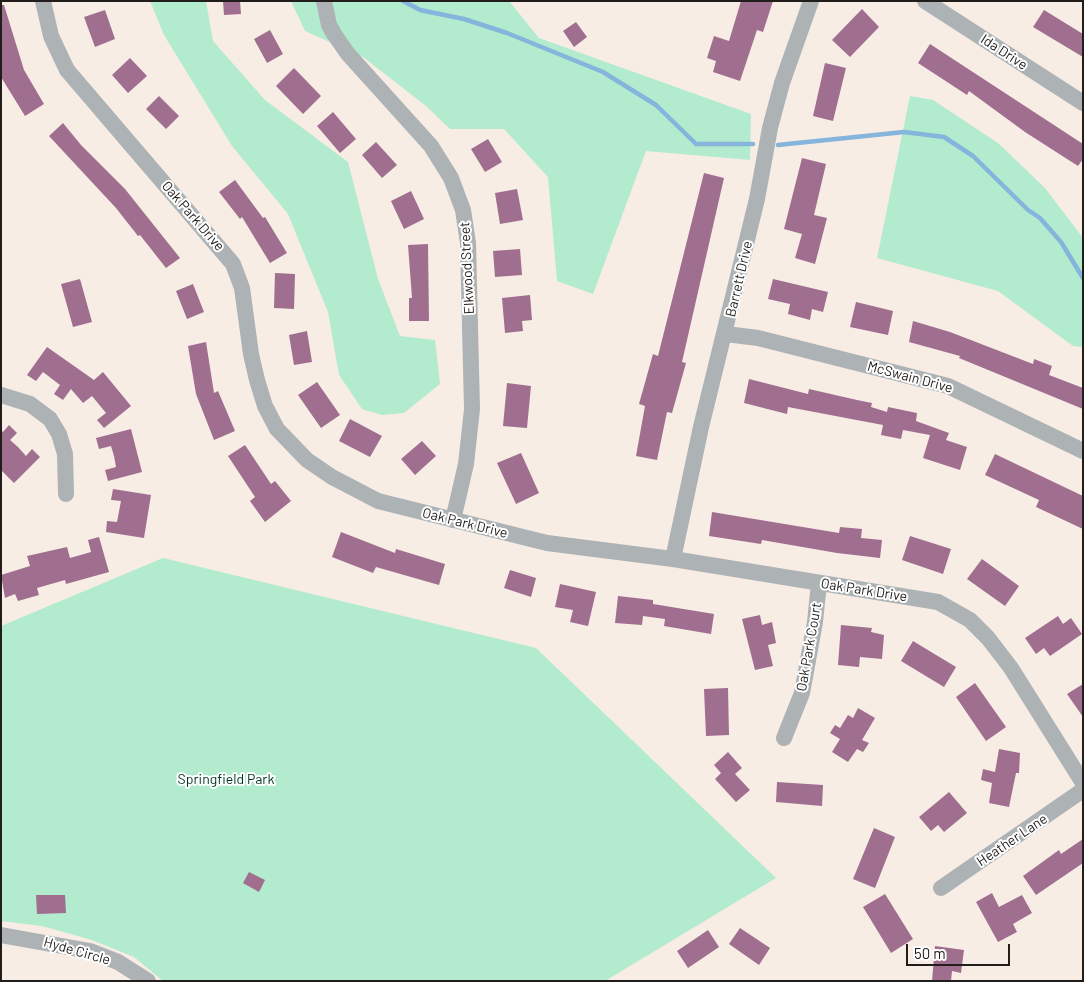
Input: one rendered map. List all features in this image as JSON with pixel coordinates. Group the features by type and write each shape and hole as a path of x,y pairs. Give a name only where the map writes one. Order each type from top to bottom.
{"street":[{"name":"Oak Park Drive","path":"44,1 51,36 67,70 233,264 242,288 257,380 271,419 290,444 307,460 332,478 378,502 547,543 673,559 926,599 951,608 970,620 988,638 1011,668 1083,783"},
{"name":"Elkwood Street","path":"324,1 326,17 334,34 348,54 431,146 451,178 464,210 468,243 472,409 466,464 453,520"},
{"name":"Barrett Drive","path":"673,559 701,427 726,334 757,199 770,128 794,47 811,1"},
{"name":"Ida Drive","path":"925,1 1083,103"},
{"name":"McSwain Drive","path":"726,334 758,338 948,386 1083,451"},
{"path":"1,395 30,404 50,419 59,434 65,454 66,494"},
{"name":"Oak Park Court","path":"784,738 802,694 815,622 819,583"},
{"name":"Heather Lane","path":"941,888 1083,790"},
{"name":"Hyde Circle","path":"1,935 90,951 118,962 148,981"}],"green space":[{"path":"150,1 206,1 213,41 265,100 348,162 378,279 400,336 435,340 440,384 404,413 382,415 362,409 339,375 328,312 288,214 232,146 164,35"},
{"path":"291,1 509,1 539,38 751,114 750,160 646,151 593,294 557,281 548,177 504,129 450,129 426,106 363,57 305,31"},
{"path":"910,96 933,100 998,143 1045,188 1083,238 1083,347 1073,346 998,291 877,258"},
{"name":"Springfield Park","path":"163,558 536,648 776,878 605,981 163,981 134,957 92,940 42,926 1,921 1,626"}],"building":[{"path":"223,1 240,1 241,14 224,15"},
{"path":"741,1 773,1 763,32 757,30 740,81 713,72 716,61 707,58 714,36 729,41"},
{"path":"1,5 4,5 24,70 44,104 25,116 1,77"},
{"path":"862,9 879,27 850,57 832,40"},
{"path":"105,10 115,39 95,47 84,17"},
{"path":"1044,10 1083,34 1083,57 1033,27"},
{"path":"576,22 587,37 574,47 563,31"},
{"path":"270,30 283,54 267,63 254,39"},
{"path":"930,44 1083,144 1083,159 1078,166 1025,132 969,91 967,95 918,63"},
{"path":"130,58 147,76 128,93 112,75"},
{"path":"825,63 846,68 833,121 813,116"},
{"path":"294,68 321,96 303,114 276,86"},
{"path":"159,96 179,116 166,129 146,109"},
{"path":"333,112 356,139 340,153 317,126"},
{"path":"63,123 81,145 125,189 180,258 166,268 140,235 138,236 116,208 49,136"},
{"path":"488,139 502,162 485,172 471,149"},
{"path":"376,142 397,165 382,178 362,155"},
{"path":"802,158 826,164 814,215 827,218 815,264 795,258 802,234 784,229"},
{"path":"704,173 724,178 682,362 686,363 672,413 667,412 657,460 636,456 645,406 639,404 653,354 658,356"},
{"path":"235,180 263,218 265,217 287,253 270,263 242,217 240,219 219,192"},
{"path":"517,189 523,220 500,224 495,193"},
{"path":"411,191 424,219 404,229 391,201"},
{"path":"428,244 429,321 409,321 409,298 412,298 408,245"},
{"path":"520,249 522,275 495,277 493,251"},
{"path":"275,273 295,274 294,309 274,308"},
{"path":"80,279 92,322 73,327 61,284"},
{"path":"773,279 828,292 823,312 812,309 810,320 788,314 790,304 768,299"},
{"path":"193,284 204,312 187,319 176,291"},
{"path":"530,295 532,320 522,321 523,331 505,333 502,298"},
{"path":"856,302 893,311 888,335 850,327"},
{"path":"913,321 950,332 1033,364 1034,359 1052,366 1049,375 1083,388 1083,409 959,358 960,356 909,342"},
{"path":"307,331 312,362 294,365 289,335"},
{"path":"206,342 214,393 218,391 235,431 214,440 196,394 188,346"},
{"path":"47,347 94,380 103,372 131,406 104,428 97,420 106,413 92,396 83,403 71,389 63,400 54,394 60,385 43,372 36,381 27,375"},
{"path":"749,379 808,394 809,389 872,403 871,407 887,412 888,407 917,413 916,421 949,433 946,440 967,447 960,470 923,458 930,435 903,430 901,439 881,435 883,425 788,407 787,414 744,403"},
{"path":"317,382 340,415 321,428 298,395"},
{"path":"507,383 531,386 527,428 503,426"},
{"path":"350,419 382,436 370,457 339,441"},
{"path":"9,425 17,433 10,440 26,456 32,449 40,457 14,483 1,470 1,430 3,432"},
{"path":"131,429 142,472 108,481 105,470 116,467 114,456 111,446 99,449 96,438"},
{"path":"422,441 436,456 415,475 401,459"},
{"path":"245,445 271,484 275,481 291,501 265,522 250,501 255,497 228,456"},
{"path":"521,453 539,493 516,504 497,463"},
{"path":"995,454 1083,496 1083,529 1036,507 1039,500 985,475"},
{"path":"113,489 151,495 144,538 106,532 107,521 117,522 121,501 111,500"},
{"path":"712,512 839,533 840,527 862,529 861,538 882,540 880,558 837,553 762,540 761,544 709,536"},
{"path":"341,532 395,553 396,549 445,564 439,585 376,567 373,573 332,557"},
{"path":"910,536 951,549 943,574 902,560"},
{"path":"99,537 109,572 66,584 65,580 37,588 39,595 18,601 15,594 5,598 1,575 30,566 27,556 67,547 70,558 91,552 88,540"},
{"path":"982,559 1019,586 1005,606 967,579"},
{"path":"510,570 536,578 531,597 504,588"},
{"path":"560,584 596,592 588,626 570,622 573,610 555,607"},
{"path":"618,596 653,600 653,604 714,614 711,634 664,626 665,619 643,616 642,625 615,623"},
{"path":"760,615 762,625 772,622 776,643 768,645 773,666 755,670 742,619"},
{"path":"1058,616 1063,624 1071,618 1082,634 1050,656 1044,648 1036,654 1025,638"},
{"path":"841,625 872,628 871,632 884,635 882,659 860,657 859,667 838,665"},
{"path":"913,641 956,667 944,687 901,661"},
{"path":"975,683 1006,727 986,741 956,697"},
{"path":"1083,684 1083,717 1067,694"},
{"path":"728,688 729,735 706,736 704,689"},
{"path":"858,708 875,718 862,740 869,743 863,752 857,749 848,762 832,752 840,739 830,733 835,725 840,728 848,715 853,718"},
{"path":"999,749 1020,753 1019,773 1016,773 1009,807 989,803 992,783 981,780 983,769 995,772"},
{"path":"728,752 742,768 735,774 750,790 736,802 715,779 721,773 714,765"},
{"path":"777,782 823,785 822,806 776,802"},
{"path":"949,792 967,813 944,832 938,825 931,831 919,817"},
{"path":"874,828 895,837 875,888 853,879"},
{"path":"1083,839 1083,863 1036,895 1023,876 1059,850 1061,854"},
{"path":"249,872 265,880 259,892 243,883"},
{"path":"992,893 999,907 1022,895 1032,913 1013,924 1017,932 998,942 976,902"},
{"path":"885,894 913,939 891,953 863,907"},
{"path":"36,895 65,895 66,913 37,914"},
{"path":"740,928 770,948 759,965 729,944"},
{"path":"708,930 719,947 688,968 677,951"},
{"path":"935,946 964,950 961,973 952,971 951,981 932,981"}],"waterway":[{"path":"403,1 420,10 464,19 507,33 603,72 656,105 696,144 753,144"},
{"path":"778,145 904,132 944,137 973,156 1028,210 1040,218 1061,242 1083,278"}]}
